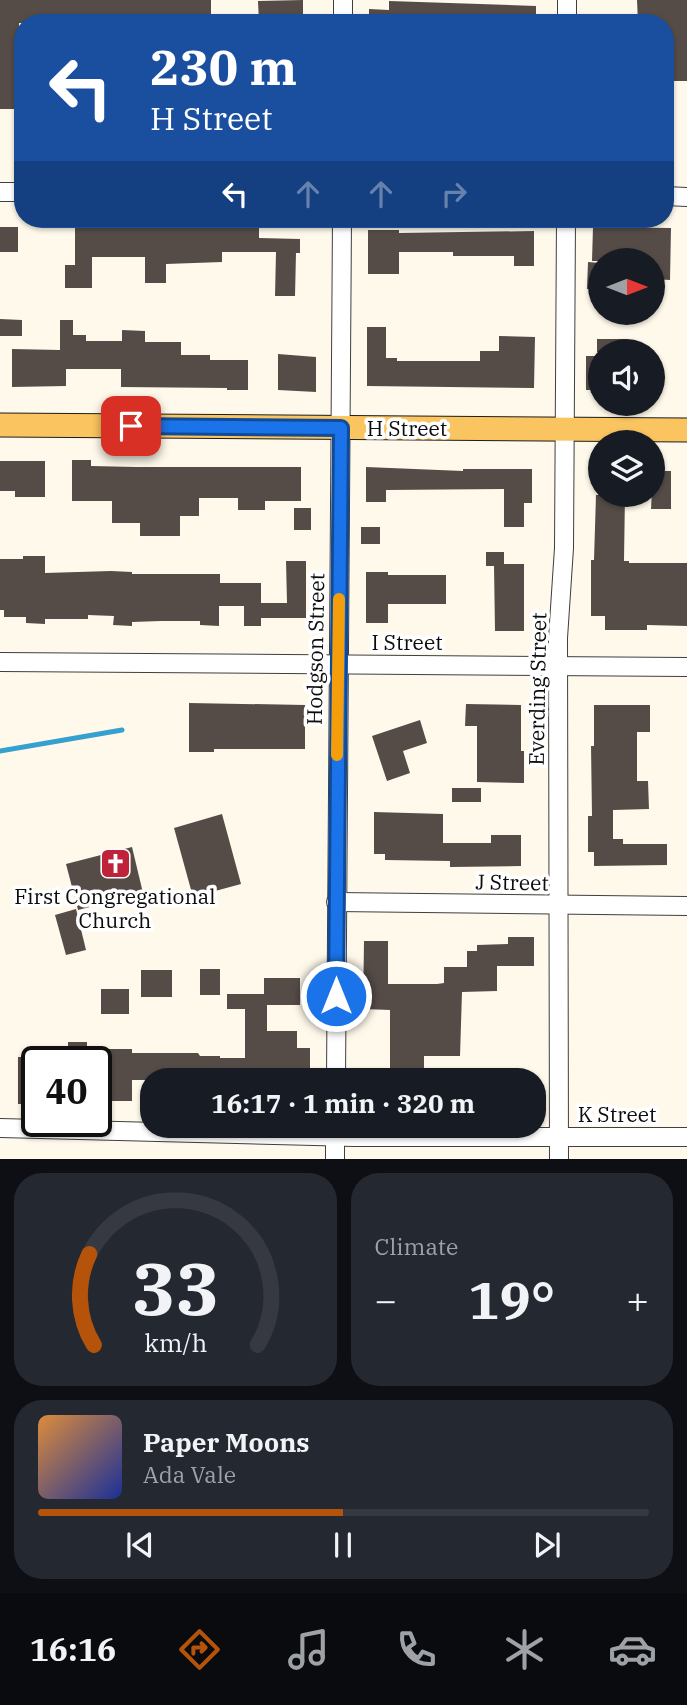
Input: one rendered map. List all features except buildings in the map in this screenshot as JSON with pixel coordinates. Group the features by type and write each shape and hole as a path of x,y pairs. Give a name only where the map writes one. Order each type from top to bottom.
{"main road":[{"name":"H Street","path":"0,425 687,430"}],"street":[{"name":"Hodgson Street","path":"336,1068 342,228"},
{"name":"Everding Street","path":"559,1159 558,638 564,548 566,228"},
{"name":"I Street","path":"0,662 687,667"},
{"name":"J Street","path":"336,902 687,905"},
{"name":"K Street","path":"0,1128 140,1129"},
{"name":"K Street","path":"546,1136 687,1137"},
{"path":"335,1138 335,1159"}],"waterway":[{"path":"0,751 122,730"}],"slow traffic":[{"path":"337,755 339,599"}],"place":[{"name":"First Congregational Church","path":"115,864"}],"route":[{"path":"131,426 341,428 336,996"}]}
